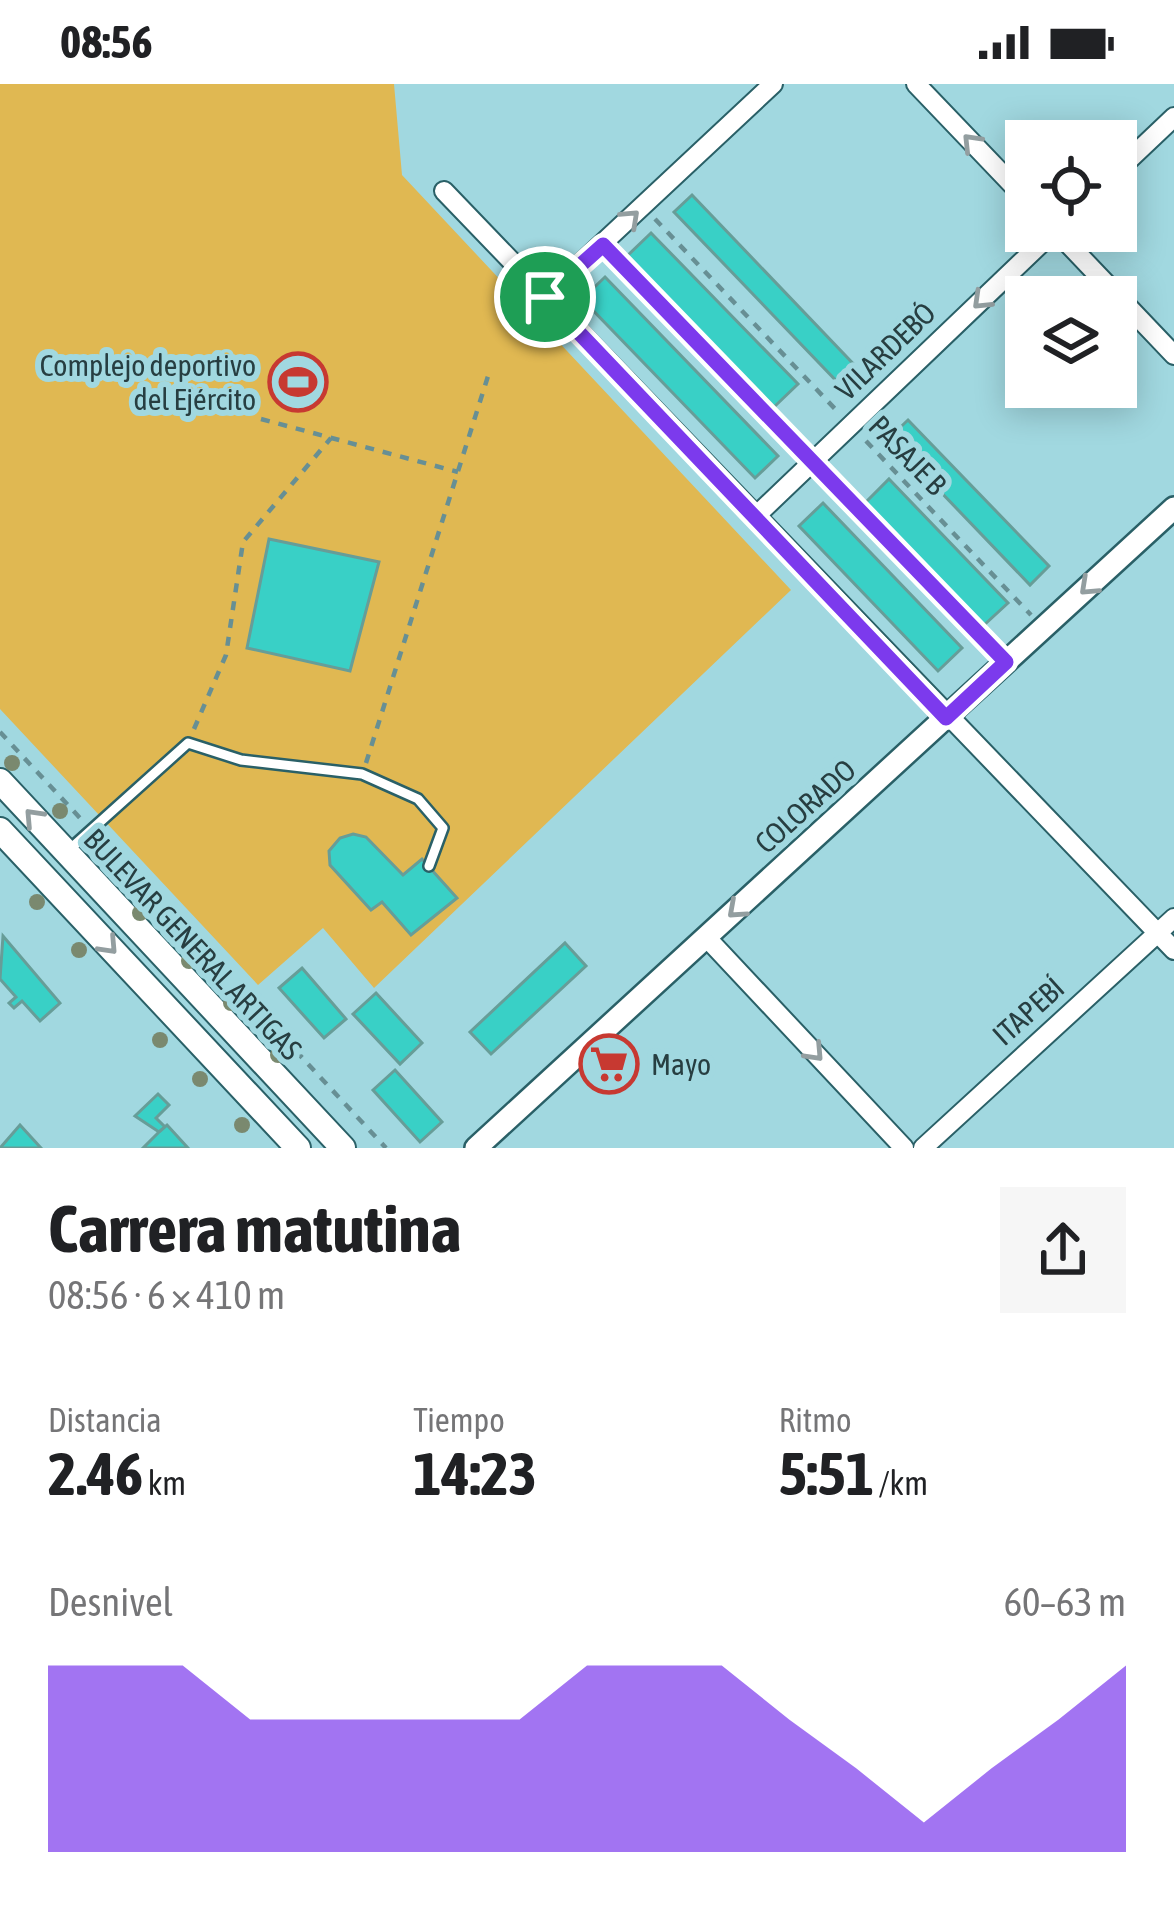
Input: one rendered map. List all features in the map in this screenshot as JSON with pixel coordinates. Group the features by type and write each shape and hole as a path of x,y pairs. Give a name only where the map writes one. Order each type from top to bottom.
{"main road":[{"name":"BULEVAR GENERAL ARTIGAS","path":"0,782 343,1148"},
{"name":"BULEVAR GENERAL ARTIGAS","path":"0,830 298,1148"}],"street":[{"path":"545,297 772,84"},
{"path":"916,84 1005,178"},
{"path":"1137,152 1174,117"},
{"path":"444,190 758,514 946,718 1174,950"},
{"name":"VILARDEBÓ","path":"758,514 1033,252"},
{"path":"1075,252 1174,355"},
{"name":"COLORADO","path":"476,1148 1174,508"},
{"name":"ITAPEBÍ","path":"923,1148 1174,918"},
{"path":"706,937 904,1148"}],"lane":[{"path":"66,852 188,743 242,760 362,774 418,799 443,828 428,866"}],"path":[{"name":"PASAJE B","path":"643,207 1044,628"},
{"path":"603,245 1006,662"},
{"path":"362,774 489,373"},
{"path":"261,419 458,472"},
{"path":"188,743 226,656 243,542 331,438"},
{"path":"0,732 386,1148"}],"shaded area":[{"name":"Complejo deportivo del Ejército","path":"0,84 394,84 402,175 791,590 374,988 323,928 258,985 0,709"}],"building":[{"path":"692,195 864,375 847,392 674,212"},
{"path":"651,233 798,384 774,407 627,256"},
{"path":"605,277 778,456 755,478 582,299"},
{"path":"908,420 1049,566 1030,585 889,438"},
{"path":"889,479 1008,603 983,626 865,503"},
{"path":"823,503 962,648 938,671 799,526"},
{"path":"269,539 379,562 350,671 247,648"},
{"path":"366,837 403,875 422,859 457,898 411,935 382,902 371,910 330,865 329,851 340,838"},
{"path":"3,936 60,1003 40,1021 22,1001 14,1008 9,1003 16,997 0,979"},
{"path":"565,943 586,966 491,1054 470,1032"},
{"path":"302,968 346,1019 324,1038 279,988"},
{"path":"376,993 422,1043 400,1064 353,1014"},
{"path":"395,1070 442,1122 420,1142 373,1090"},
{"path":"158,1094 169,1105 156,1118 165,1127 159,1132 135,1116"},
{"path":"20,1125 41,1148 0,1148"},
{"path":"167,1125 188,1148 143,1148 159,1132"}],"place":[{"name":"Complejo deportivo del Ejército","path":"298,382"},
{"name":"Mayo","path":"609,1064"}],"route":[{"path":"603,245 1006,662 946,718 758,514 545,297 603,245"}]}
